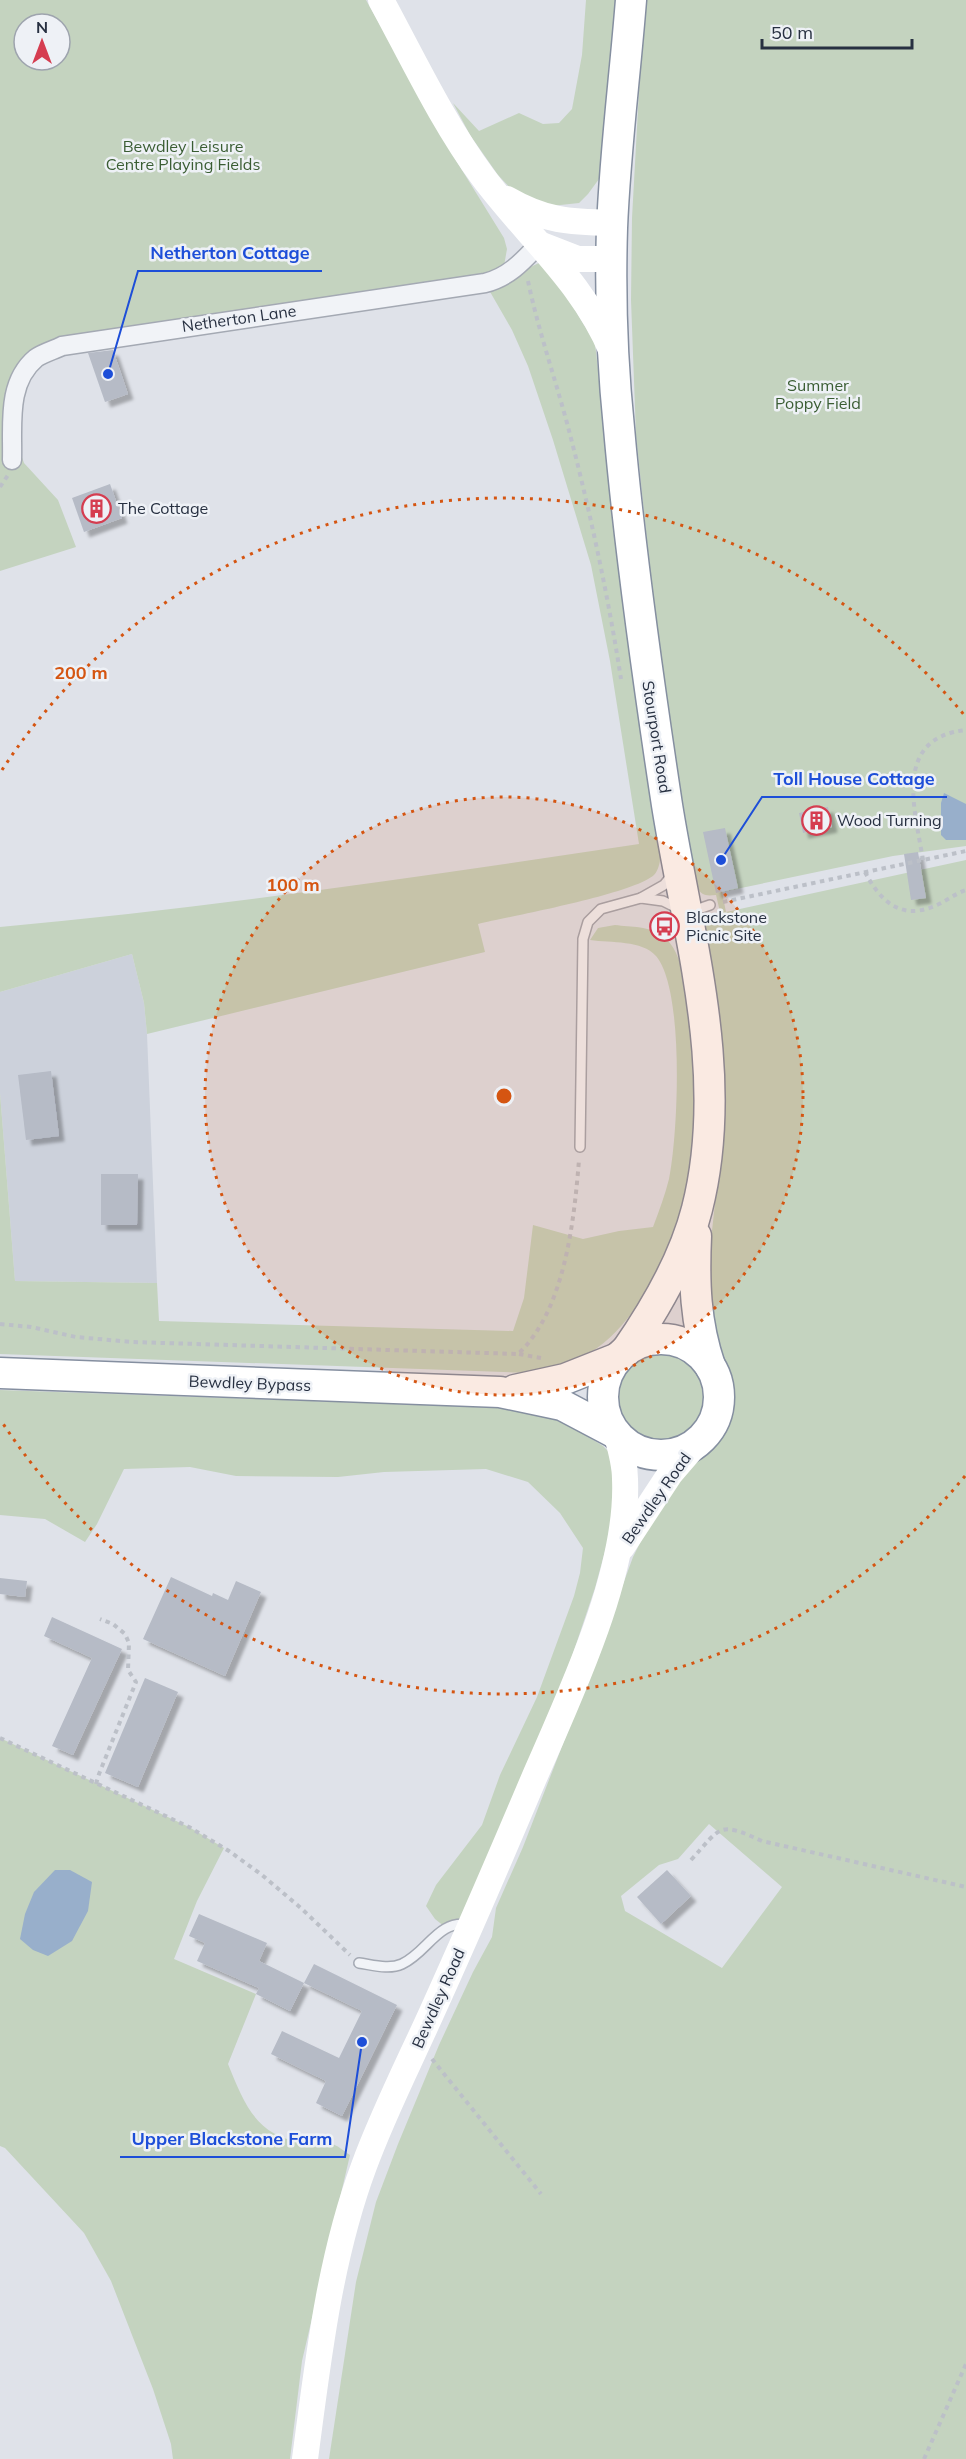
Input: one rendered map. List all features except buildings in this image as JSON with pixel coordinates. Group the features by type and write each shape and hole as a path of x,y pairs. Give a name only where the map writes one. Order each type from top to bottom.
{"highway":[{"name":"Stourport Road","path":"631,0 612,223 613,355 647,676 678,866 698,909 709,1084 706,1156 696,1212 694,1282 701,1339 710,1366"},
{"name":"Stourport Road","path":"622,1354 661,1296 696,1212"},
{"path":"651,1340 668,1340 684,1344 698,1353 710,1366 717,1382 719,1400 716,1417 707,1432 694,1445 678,1453 659,1455 640,1452 616,1435 608,1422 603,1406 603,1389 608,1372 622,1354 651,1340"},
{"name":"Bewdley Bypass","path":"500,1392 565,1378 622,1354"},
{"name":"Bewdley Bypass","path":"0,1373 500,1392 562,1406 616,1435"}],"main road":[{"path":"381,0 470,159 497,192 531,252 591,310 613,355"},
{"path":"497,192 543,217 572,222 612,223"},
{"path":"531,252 579,259 612,259"},
{"name":"Bewdley Road","path":"305,2459 321,2337 342,2236 365,2164 471,1925 585,1656 619,1551 626,1477 616,1435"},
{"name":"Bewdley Road","path":"619,1551 670,1474 694,1445"}],"street":[{"name":"Netherton Lane","path":"12,460 13,396 24,371 37,357 62,346 485,283 503,277 531,252"}],"lane":[{"path":"580,1147 583,939 588,922 601,909 641,898 664,885 678,866"},
{"path":"641,898 698,909"},
{"path":"359,1963 383,1967 401,1965 422,1951 445,1927 459,1923 471,1925"}],"path":[{"path":"531,252 536,320 567,424 598,560 622,681"},
{"path":"923,860 912,789 914,770 922,752 935,740 948,732 966,730"},
{"path":"698,909 966,851"},
{"path":"865,872 875,892 885,902 908,910 930,908 966,890"},
{"path":"0,1324 31,1327 76,1337 132,1342 518,1354 531,1342 551,1306 575,1208 580,1147"},
{"path":"96,1784 136,1682 128,1670 129,1642 125,1634 112,1624 100,1619"},
{"path":"0,1738 189,1827 229,1851 294,1902 339,1947 359,1963"},
{"path":"692,1860 714,1835 723,1829 734,1828 762,1841 966,1887"},
{"path":"418,2042 541,2194"},
{"path":"924,2459 966,2364"}],"shaded area":[{"path":"132,954 144,1003 147,1034 157,1283 15,1281 0,1093 0,992"}],"green space":[{"name":"Bewdley Leisure Centre Playing Fields","path":"0,0 366,0 457,162 504,238 507,249 504,266 522,271 541,262 552,272 595,343 614,514 661,854 657,871 642,882 622,890 571,904 478,924 485,952 147,1034 144,1003 132,954 0,992 0,927 240,900 639,844 610,661 591,565 528,366 512,330 489,290 63,350 39,362 22,385 18,446 24,463 58,500 76,547 0,571"},
{"path":"586,0 619,0 606,153 599,179 579,203 551,206 514,192 498,175 470,135 453,103 479,131 519,113 543,124 559,123 572,109 582,55"},
{"name":"Summer Poppy Field","path":"644,0 966,0 966,846 893,856 722,892 726,912 966,860 966,2459 329,2459 356,2282 376,2202 398,2144 439,2045 492,1937 496,1908 523,1847 633,1557 647,1529 674,1489 713,1441 728,1411 725,1375 714,1349 708,1267 718,1176 702,923 709,916 720,912 716,895 705,895 697,887 660,666 636,435 631,300 632,218","holes":["709,1824 782,1887 722,1968 625,1911 621,1896 659,1865 678,1859"]},
{"path":"615,925 652,930 663,936 676,953 685,987 692,1044 694,1112 691,1158 675,1238 657,1274 633,1311 610,1338 597,1348 567,1364 529,1373 0,1354 0,1093 15,1281 157,1283 159,1321 513,1331 524,1298 533,1225 583,1239 619,1231 653,1227 669,1179 675,1130 677,1064 672,999 665,974 656,956 650,951 626,943 590,940 598,928"},
{"path":"660,1352 677,1356 692,1365 701,1380 705,1397 701,1414 692,1429 677,1438 660,1442 643,1438 628,1429 619,1414 615,1397 619,1380 628,1365 643,1356"},
{"path":"0,1390 507,1408 558,1418 609,1452 618,1488 608,1540 595,1588 564,1680 459,1923 445,1927 435,1919 426,1906 436,1885 482,1825 500,1775 537,1697 574,1596 583,1548 560,1513 528,1482 486,1469 384,1472 338,1477 236,1476 190,1467 124,1469 97,1524 85,1542 45,1519 0,1515"},
{"path":"0,1738 189,1827 224,1848 197,1901 174,1959 256,1994 228,2064 254,2116 274,2133 287,2139 327,2142 350,2155 302,2361 290,2459 173,2459 171,2444 153,2389 111,2281 84,2233 5,2148 0,2146"}],"water":[{"path":"944,793 966,804 966,840 946,840 941,835 941,803"},
{"path":"55,1870 70,1870 92,1882 88,1911 72,1941 48,1956 33,1950 20,1939 25,1914 34,1892"}],"place":[{"name":"Netherton Cottage","path":"108,374"},
{"name":"The Cottage","path":"97,508"},
{"name":"Wood Turning","path":"816,820"},
{"name":"Toll House Cottage","path":"721,860"},
{"name":"Blackstone Picnic Site","path":"665,926"},
{"name":"Upper Blackstone Farm","path":"362,2042"}]}
